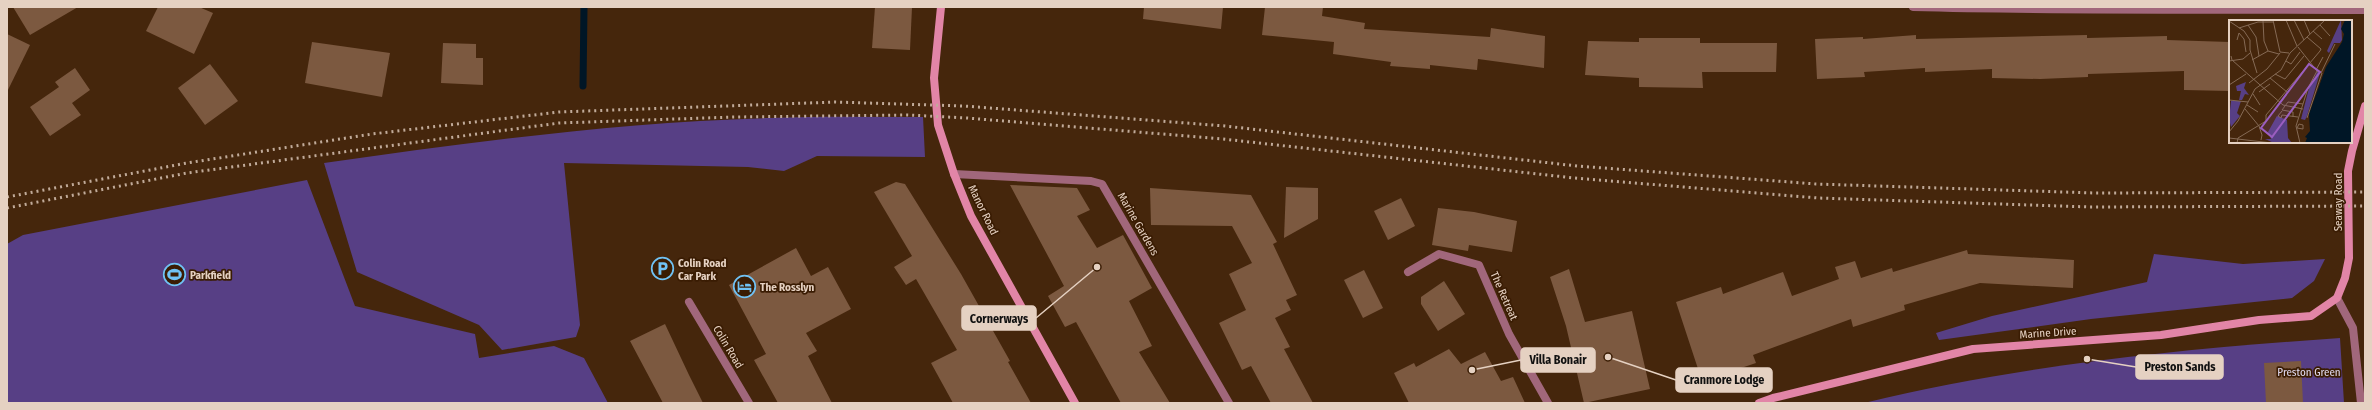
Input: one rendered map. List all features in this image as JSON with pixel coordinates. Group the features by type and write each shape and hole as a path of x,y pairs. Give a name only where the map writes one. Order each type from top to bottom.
{"main road":[{"name":"Manor Road","path":"941,7 934,78 938,125 954,174 971,216 1075,403"},
{"name":"Seaway Road","path":"2337,298 2345,278 2349,258 2348,171 2365,106"},
{"name":"Marine Drive","path":"1759,403 1773,398 1973,349 2161,335 2259,320 2311,316 2337,298"}],"street":[{"path":"1913,7 2041,11 2230,8 2365,10"},
{"name":"Marine Gardens","path":"954,174 1091,181 1102,184 1229,403"},
{"name":"The Retreat","path":"1408,272 1439,254 1479,265 1509,334 1548,403"},
{"path":"2337,298 2353,328 2361,403"},
{"name":"Colin Road","path":"689,302 749,403"}],"green space":[{"path":"788,117 923,117 925,157 817,156 784,171 748,167 564,163 580,325 576,337 502,350 479,325 357,272 324,163 601,128 713,120"},
{"name":"Parkfield","path":"307,180 355,306 475,334 479,358 554,346 584,358 608,403 7,403 7,244 23,235"},
{"path":"2154,254 2243,264 2325,259 2314,281 2292,298 2091,319 1939,340 1936,333 1992,316 2147,282"},
{"name":"Preston Green","path":"2340,338 2344,403 1864,403 1982,378 2100,360 2220,347"}],"building":[{"path":"13,7 78,7 30,35"},
{"path":"158,7 199,7 213,13 194,54 146,31"},
{"path":"875,7 912,7 910,50 872,48"},
{"path":"1144,7 1223,7 1221,29 1143,19"},
{"path":"1265,7 1323,7 1322,16 1365,23 1364,29 1490,37 1491,28 1545,36 1544,68 1478,59 1477,70 1430,65 1430,69 1390,66 1391,62 1333,54 1334,42 1262,35"},
{"path":"7,34 30,45 7,92"},
{"path":"1916,35 1916,39 2087,35 2087,38 2167,36 2167,40 2229,42 2229,91 2184,90 2184,71 2088,74 2088,77 2040,79 1992,78 1992,69 1925,72 1925,68 1864,72 1865,77 1817,79 1815,39 1863,37 1863,39"},
{"path":"1639,38 1700,38 1700,43 1777,43 1776,72 1702,72 1703,88 1639,87 1639,78 1585,75 1588,41 1639,42"},
{"path":"312,42 390,53 382,97 305,83"},
{"path":"443,43 476,44 476,58 483,58 483,85 441,83"},
{"path":"210,64 238,101 205,125 178,88"},
{"path":"75,68 90,90 72,103 81,115 50,136 30,107 59,87 55,82"},
{"path":"896,182 905,184 961,274 1010,361 1008,362 1031,403 953,403 931,363 957,350 916,279 906,285 894,267 912,256 874,192"},
{"path":"1010,185 1077,188 1090,210 1077,216 1097,248 1123,235 1152,288 1129,301 1152,346 1139,352 1170,403 1121,403 1076,322 1065,327 1048,296 1064,286"},
{"path":"1286,187 1318,188 1318,219 1284,238"},
{"path":"1150,188 1251,195 1277,242 1273,244 1297,295 1286,300 1291,310 1275,318 1290,347 1284,349 1313,403 1271,403 1251,366 1242,370 1219,323 1246,310 1229,274 1252,263 1232,226 1151,225"},
{"path":"1401,198 1415,226 1388,240 1374,211"},
{"path":"1438,208 1474,212 1517,221 1512,252 1469,245 1468,251 1432,245"},
{"path":"796,248 811,276 828,267 851,309 806,333 817,351 808,356 832,403 778,403 754,360 766,354 729,285"},
{"path":"1967,250 1968,254 2074,260 2073,288 1980,283 1904,305 1905,310 1853,327 1851,319 1753,355 1756,363 1702,381 1676,302 1721,287 1723,294 1783,272 1792,296 1839,279 1835,267 1855,261 1861,278 1892,268 1893,272"},
{"path":"1569,269 1585,322 1632,311 1650,389 1584,403 1566,326 1550,277"},
{"path":"1364,270 1383,308 1363,318 1344,280"},
{"path":"1444,281 1465,314 1438,331 1421,304 1421,297"},
{"path":"665,324 703,403 663,403 630,341"},
{"path":"1449,349 1461,364 1485,352 1501,381 1513,377 1525,403 1409,403 1394,373 1414,363 1416,367"},
{"path":"2301,361 2303,403 2266,403 2264,363"}],"waterway":[{"path":"583,86 584,7"}],"railway":[{"path":"7,197 187,163 372,134 559,112 836,102 964,106 1225,126 1577,166 1816,184 2095,193 2365,192"},
{"path":"7,208 187,173 559,123 734,117 908,115 967,118 1223,139 1574,178 1818,198 2090,207 2365,206"}],"place":[{"name":"Cornerways","path":"1097,267"},
{"name":"Colin Road Car Park","path":"663,269"},
{"name":"Parkfield","path":"175,275"},
{"name":"The Rosslyn","path":"745,287"},
{"name":"Cranmore Lodge","path":"1608,357"},
{"name":"Preston Sands","path":"2087,359"},
{"name":"Villa Bonair","path":"1472,370"}]}
